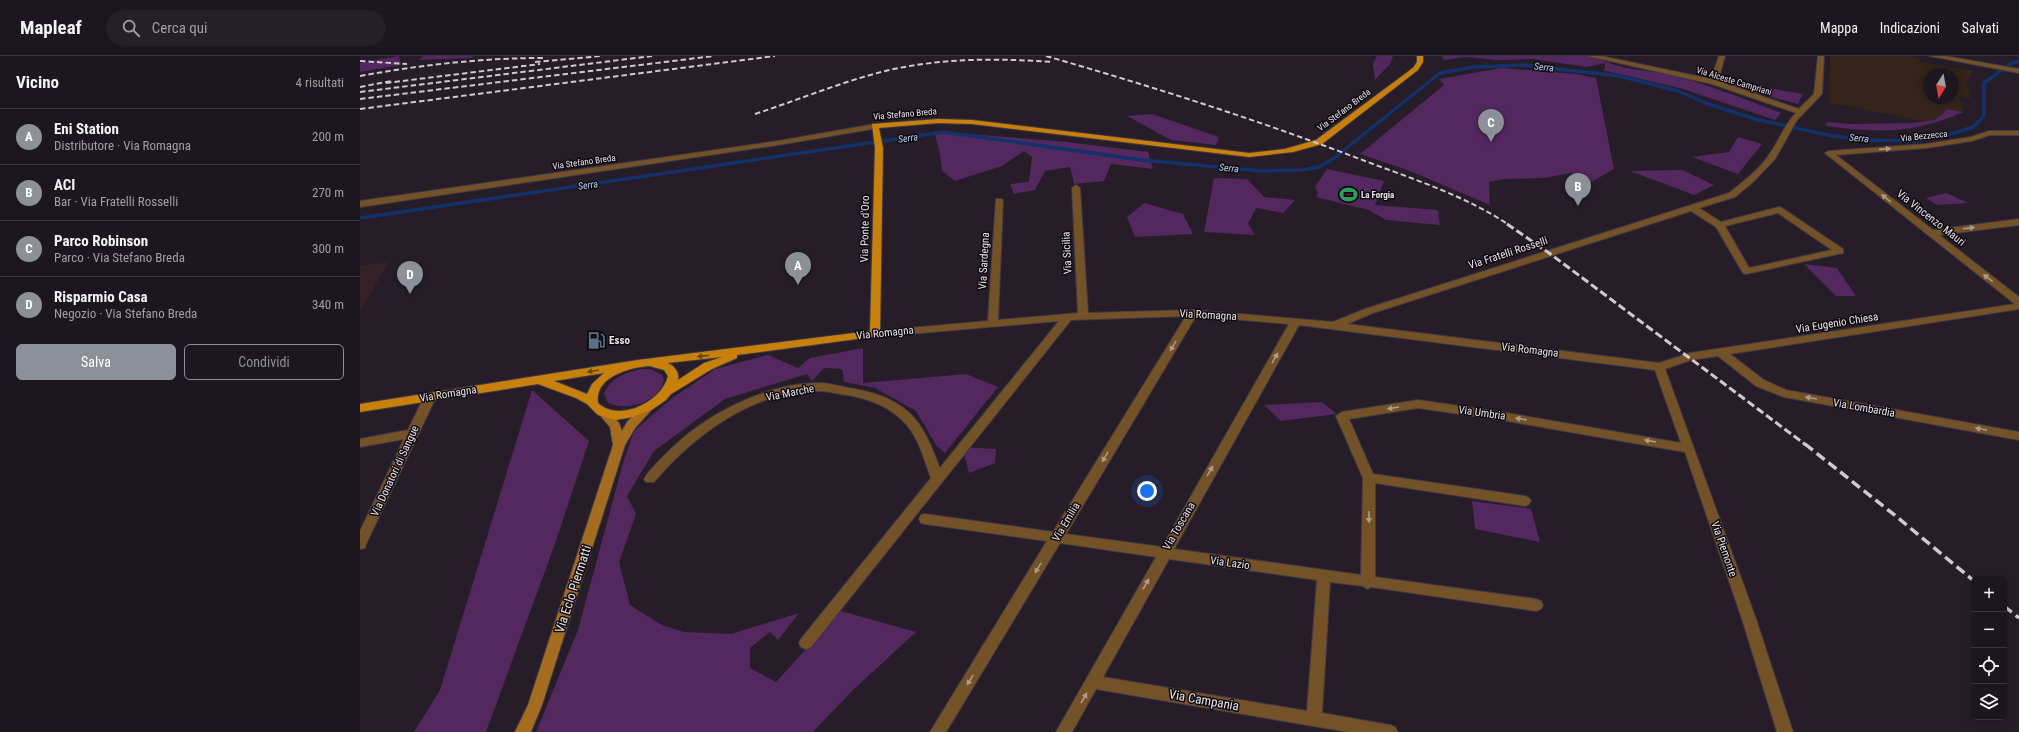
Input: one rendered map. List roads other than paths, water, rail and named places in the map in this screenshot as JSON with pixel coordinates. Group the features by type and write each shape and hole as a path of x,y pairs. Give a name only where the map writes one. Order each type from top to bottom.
{"main road":[{"name":"Via Stefano Breda","path":"875,126 938,121 972,122 1249,155 1284,153 1301,149 1319,142 1416,69 1420,62 1420,56"},
{"name":"Via Ponte d'Oro","path":"875,126 879,148 875,334"},
{"name":"Via Romagna","path":"360,408 650,362 875,334"},
{"name":"Via Romagna","path":"536,381 551,383 592,402 596,408 604,413 625,414 648,407 665,396 670,390 708,366 756,349"},
{"path":"650,362 661,363 669,367 674,374 674,381 670,390"},
{"path":"592,402 592,393 597,384 618,369 631,365"},
{"name":"Via Eclo Piermatti","path":"523,732 535,705 618,445 631,425 648,407"},
{"name":"Via Eclo Piermatti","path":"604,413 615,426 618,445"}],"street":[{"name":"Via Alceste Campriani","path":"1591,56 1714,82 1801,112"},
{"path":"1714,82 1722,56"},
{"name":"Via Fratelli Rosselli","path":"1333,326 1369,311 1732,195 1750,180 1772,157 1786,131 1794,120 1818,94 1821,56"},
{"path":"1937,56 2019,71"},
{"name":"Via Stefano Breda","path":"360,204 778,143 875,126"},
{"name":"Via Bezzecca","path":"1829,153 1926,146 1972,139 1989,133 2019,133"},
{"name":"Via Vincenzo Mauri","path":"1829,153 2019,302"},
{"name":"Via Sicilia","path":"1076,188 1083,316"},
{"name":"Via Sardegna","path":"993,323 999,201"},
{"path":"1692,208 1720,225 1746,270 1840,251 1779,210 1720,225"},
{"path":"1930,233 2019,222"},
{"name":"Via Eugenio Chiesa","path":"1659,367 1690,357 2019,306"},
{"name":"Via Romagna","path":"875,334 1083,316 1193,313 1333,326 1659,367"},
{"name":"Via Emilia","path":"938,732 1193,313"},
{"path":"806,642 1067,318"},
{"name":"Via Toscana","path":"1064,732 1094,682 1164,553 1296,322"},
{"name":"Via Lombardia","path":"1721,353 1760,383 1784,393 2019,436"},
{"name":"Via Piemonte","path":"1659,367 1667,385 1748,619 1785,732"},
{"name":"Via Marche","path":"650,479 668,457 690,436 719,416 751,401 786,391 818,387 854,392 885,400 909,420 926,444 937,478"},
{"name":"Via Donatori di Sangue","path":"360,544 411,434 430,397"},
{"name":"Via Umbria","path":"1368,583 1369,478 1342,416 1418,404 1501,416 1688,448"},
{"path":"360,442 411,434"},
{"path":"1369,478 1525,501"},
{"name":"Via Lazio","path":"925,519 1368,583 1536,605"},
{"path":"1314,719 1324,576"},
{"name":"Via Campania","path":"1094,682 1390,732"}],"waterway":[{"name":"Serra","path":"360,218 943,132 1142,160 1261,171 1302,170 1319,167 1333,159 1440,73 1474,67 1523,65 1619,76 1678,91 1708,104 1755,119 1828,135 1863,140 1913,141 1948,135 1973,127 1984,116 1984,83 2010,64 2019,61"}],"railway":[{"path":"535,62 601,56"},
{"path":"360,92 652,56"},
{"path":"360,99 714,56"},
{"path":"360,109 775,56"},
{"path":"1046,56 1207,105 1326,146 1439,189 1475,205 1509,225"},
{"path":"360,76 451,63 497,59 543,58"},
{"path":"755,114 852,80 906,67 947,61 968,60 1052,62"},
{"path":"360,61 407,64"},
{"path":"386,83 540,64"},
{"path":"360,87 391,81"},
{"path":"1507,224 1549,253 1806,445"},
{"path":"1805,444 1897,517 1971,579"},
{"path":"2007,608 2019,618"}],"place":[{"name":"Parco Robinson","path":"1491,142"},
{"name":"La Forgia","path":"1348,195"},
{"name":"ACI","path":"1578,206"},
{"name":"Eni Station","path":"798,285"},
{"name":"Risparmio Casa","path":"410,294"},
{"name":"Esso","path":"596,340"}]}
